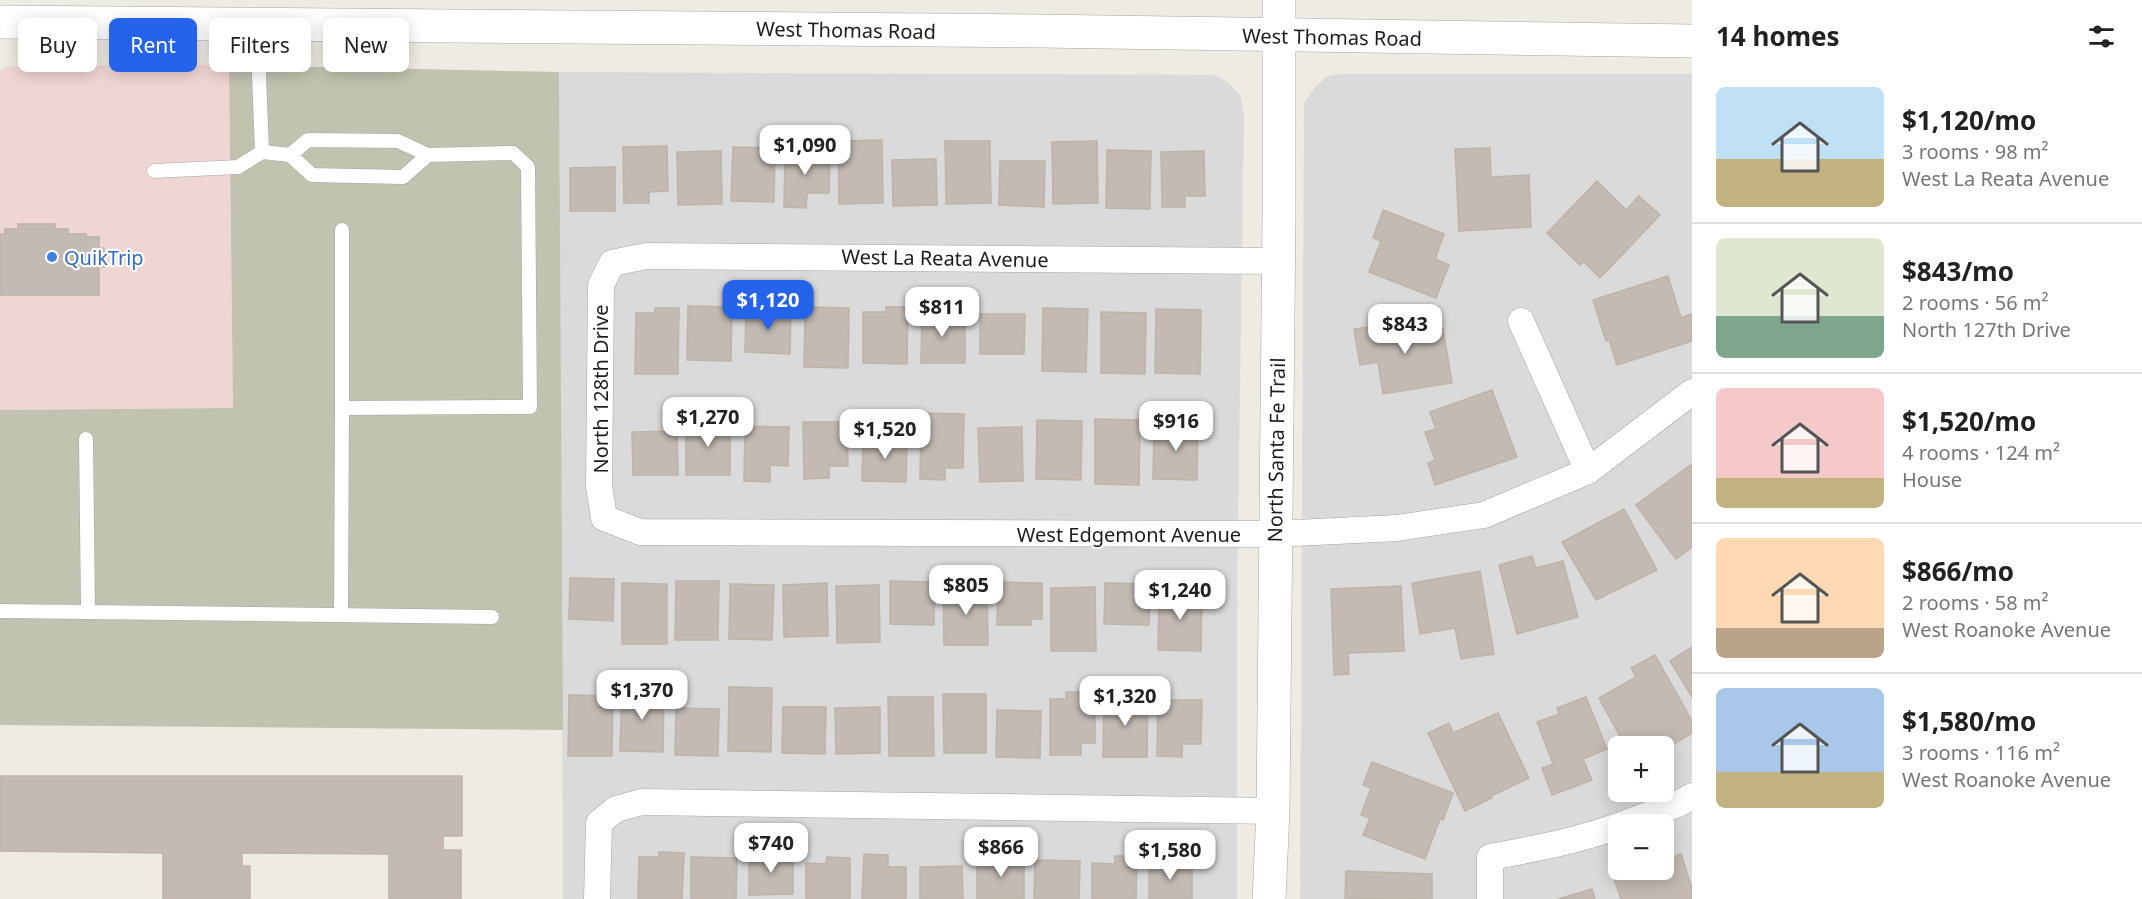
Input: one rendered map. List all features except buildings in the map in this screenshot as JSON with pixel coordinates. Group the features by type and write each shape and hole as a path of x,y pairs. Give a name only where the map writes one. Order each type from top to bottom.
{"street":[{"name":"North Santa Fe Trail","path":"1269,899 1273,811 1279,0"},
{"name":"West Thomas Road","path":"97,21 209,23"},
{"name":"West Thomas Road","path":"311,25 1692,41"},
{"name":"West La Reata Avenue","path":"612,263 646,255 1278,261"},
{"name":"North 128th Drive","path":"604,518 599,486 601,285 612,263"},
{"path":"1521,321 1588,471"},
{"name":"West Edgemont Avenue","path":"604,518 640,532 1275,534 1397,528 1484,515 1588,471 1692,392"},
{"path":"1650,814 1692,796"},
{"path":"597,899 599,823 616,809 642,802 1273,811"},
{"path":"1490,899 1490,857 1581,838 1608,829"}],"lane":[{"path":"259,72 262,152"},
{"path":"290,155 308,140 398,141 428,155 513,153 528,167 530,407 342,408"},
{"path":"154,171 238,167 262,152 290,155 312,175 403,177 428,155"},
{"path":"341,615 342,230"},
{"path":"86,439 88,611"},
{"path":"0,611 492,617"}],"shaded area":[{"path":"197,65 209,65 209,72 229,72 233,408 0,410 0,70 18,66 18,72 97,72 97,66 109,66 109,72 197,72"},
{"path":"311,67 323,67 323,72 409,72 409,69 559,72 563,730 0,725 0,410 233,408 229,72 311,72"},
{"path":"559,72 1214,75 1228,82 1240,95 1244,112 1237,594 1237,899 563,899"},
{"path":"1341,74 1692,74 1692,899 1300,899 1304,103 1315,87 1328,76"}],"place":[{"name":"QuikTrip","path":"52,257"}]}
